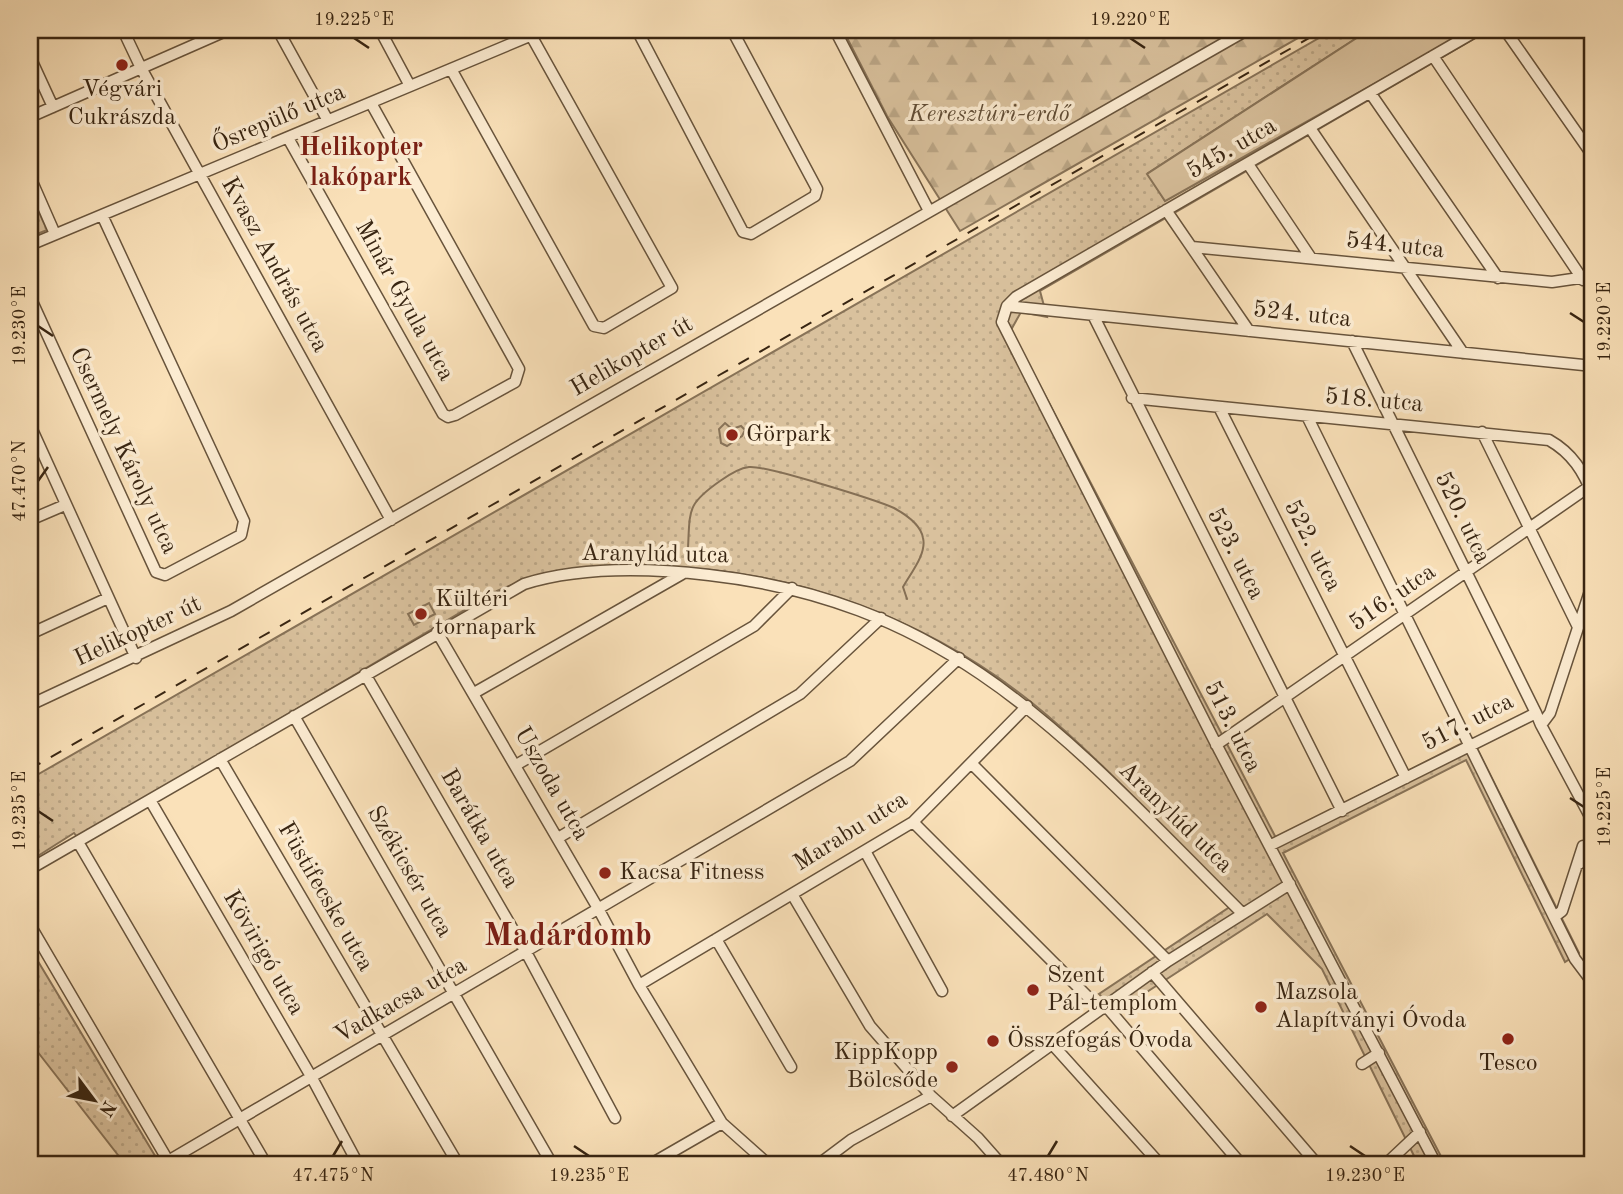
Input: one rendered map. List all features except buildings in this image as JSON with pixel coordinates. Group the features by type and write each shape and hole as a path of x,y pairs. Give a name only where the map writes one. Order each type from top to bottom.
{"street":[{"name":"Kvasz András utca","path":"123,30 141,68 391,520"},
{"path":"30,117 227,30"},
{"path":"278,30 327,120"},
{"path":"380,30 410,86"},
{"name":"Ősrepülő utca","path":"30,245 371,103 529,33 544,30"},
{"path":"636,30 743,232 751,234 815,196 817,189 732,30"},
{"path":"835,30 929,211"},
{"name":"Helikopter út","path":"30,705 136,658 231,611 1247,30"},
{"name":"545. utca","path":"1007,306 1016,297 1478,30"},
{"path":"1505,30 1593,156"},
{"path":"451,69 594,326 604,328 672,288 529,33"},
{"path":"1433,56 1588,278"},
{"path":"30,57 53,107"},
{"path":"1371,94 1498,278"},
{"name":"Minár Gyula utca","path":"288,138 443,414 448,417 455,415 515,382 519,369 371,103"},
{"path":"1310,128 1463,353"},
{"path":"1248,164 1311,258"},
{"path":"30,177 55,234"},
{"path":"1166,210 1249,331"},
{"name":"Csermely Károly utca","path":"30,297 156,572 165,575 241,535 244,522 102,215"},
{"name":"544. utca","path":"1192,247 1498,278 1552,282 1588,278"},
{"name":"524. utca","path":"1007,306 1593,366"},
{"name":"513. utca","path":"1007,306 1002,322 1007,336 1216,745 1271,845 1436,1164"},
{"name":"523. utca","path":"1093,316 1342,811"},
{"name":"520. utca","path":"1352,341 1536,713"},
{"name":"518. utca","path":"1132,398 1549,440 1565,449 1592,489"},
{"name":"522. utca","path":"1219,407 1406,778"},
{"path":"1307,416 1575,959 1593,983"},
{"path":"30,425 136,658"},
{"path":"1482,432 1578,627"},
{"name":"516. utca","path":"1216,745 1405,616 1529,527 1592,489"},
{"path":"30,520 65,505"},
{"name":"Aranylúd utca","path":"30,869 524,584 552,576 606,571 685,572 792,588 881,618 959,658 1027,706 1064,738 1242,913"},
{"path":"474,693 685,572"},
{"name":"517. utca","path":"1541,725 1550,713 1593,582"},
{"path":"516,765 754,626 792,588"},
{"path":"30,634 108,598"},
{"path":"558,838 800,694 881,618"},
{"name":"Uszoda utca","path":"437,632 558,838 639,985 723,1123 768,1164"},
{"name":"Vadkacsa utca","path":"169,1162 850,761 959,658"},
{"name":"Barátka utca","path":"365,674 526,952 615,1118"},
{"name":"Marabu utca","path":"639,985 913,822 1027,706"},
{"name":"517. utca","path":"1271,845 1536,713 1541,725"},
{"name":"Székicsér utca","path":"293,716 549,1158"},
{"path":"1541,725 1593,821 1588,844 1577,865 1562,911 1554,917"},
{"name":"Füstifecske utca","path":"220,760 458,1164"},
{"path":"972,764 1168,961"},
{"name":"Kövirigó utca","path":"150,800 312,1078 358,1164"},
{"path":"913,822 1103,1007 1241,1164"},
{"path":"78,842 266,1164"},
{"path":"865,851 942,991"},
{"path":"1577,865 1587,859 1593,860"},
{"path":"952,1116 1168,961 1290,884"},
{"path":"792,894 870,1026 931,1096 978,1138 1001,1164"},
{"path":"30,925 169,1162"},
{"path":"716,939 790,1067"},
{"path":"1152,972 1317,1164"},
{"path":"1053,1045 1160,1164"},
{"path":"1362,1064 1379,1054"},
{"path":"819,1164 851,1140 931,1096"},
{"path":"651,1164 723,1123"},
{"path":"1386,1164 1420,1132"}],"green space":[{"name":"Keresztúri-erdő","path":"843,30 1312,30 960,231 887,116"},
{"path":"1333,30 1369,30 1148,173 1165,201 1470,30 1489,30 1040,291 1047,317 1021,312 1011,330 1276,838 1472,738 1579,953 1565,962 1466,760 1283,853 1445,1164 1418,1164 1322,969 1267,914 1116,1012 1099,994 1237,902 1084,749 1031,702 991,672 902,623 807,588 758,577 708,570 616,567 557,572 517,583 497,591 78,838 74,833 30,861 30,779"},
{"path":"1369,30 1470,30 1165,201 1147,174"},
{"path":"30,192 47,230 30,237"},
{"name":"Görpark","path":"725,423 732,429 741,426 745,430 742,436 727,446 721,443 719,429"},
{"name":"Kültéri tornapark","path":"429,603 435,614 414,625 408,614"},
{"path":"30,948 160,1164 125,1164 30,1042"}],"waterway":[{"path":"688,548 690,516 692,508 701,496 742,469 749,467 776,471 883,504 912,520 922,533 924,544 923,551 903,587 907,599"}],"railway":[{"path":"30,769 1323,30"}],"place":[{"name":"Végvári Cukrászda","path":"122,65"},
{"name":"Görpark","path":"732,435"},
{"name":"Kültéri tornapark","path":"421,614"},
{"name":"Kacsa Fitness","path":"605,873"},
{"name":"Szent Pál-templom","path":"1033,990"},
{"name":"Mazsola Alapítványi Óvoda","path":"1261,1007"},
{"name":"Tesco","path":"1508,1039"},
{"name":"Összefogás Óvoda","path":"993,1041"},
{"name":"KippKopp Bölcsőde","path":"952,1067"}],"district":[{"name":"Helikopter lakópark","path":"361,163"},
{"name":"Madárdomb","path":"568,937"}]}
